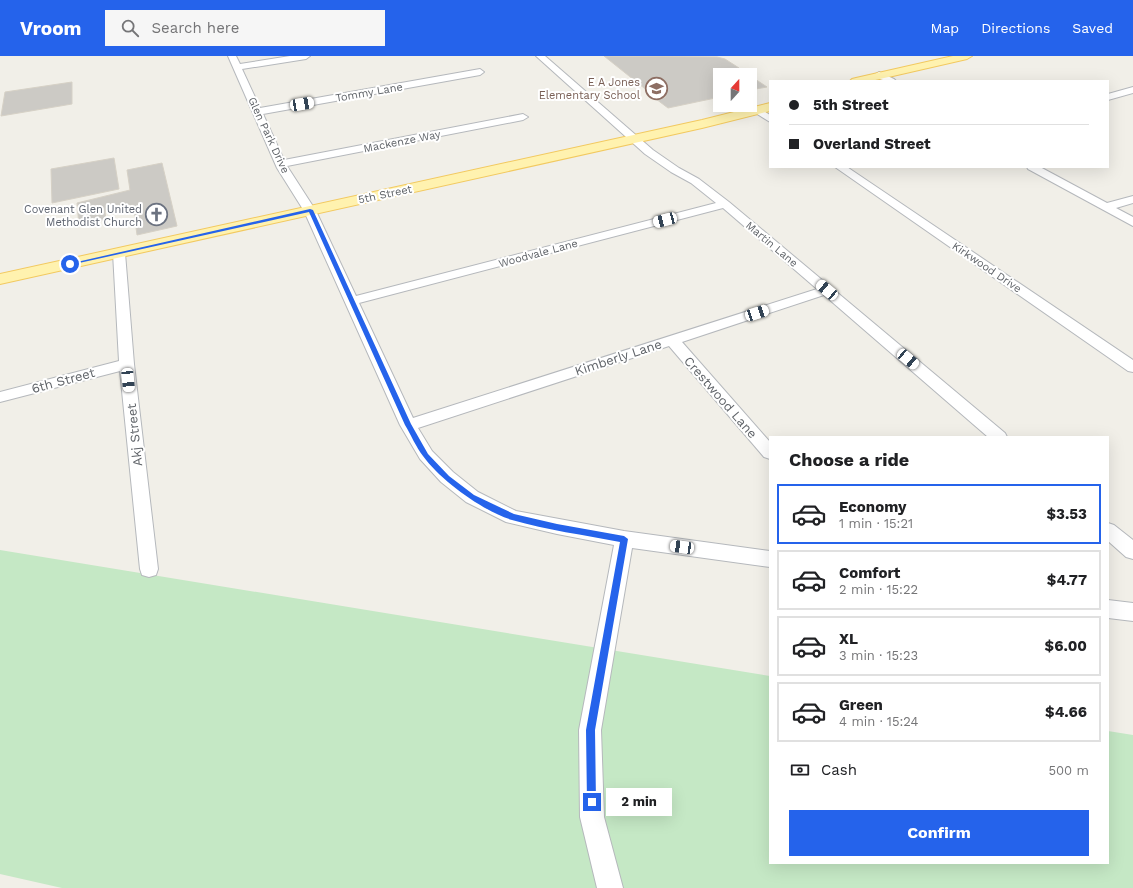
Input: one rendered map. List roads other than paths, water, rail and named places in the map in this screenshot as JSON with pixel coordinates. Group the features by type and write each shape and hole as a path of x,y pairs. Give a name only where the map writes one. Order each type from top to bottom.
{"main road":[{"path":"860,80 967,56"},
{"name":"5th Street","path":"0,279 636,139 764,108"}],"street":[{"name":"Glen Park Drive","path":"232,56 281,164 310,210 408,425 426,455 447,477 472,497 512,517 624,539 769,559"},
{"path":"237,67 306,56"},
{"name":"Martin Lane","path":"540,56 649,152 675,170 695,180 725,204 999,436"},
{"name":"Tommy Lane","path":"257,112 480,72"},
{"path":"879,75 889,80"},
{"path":"1109,97 1133,90"},
{"path":"764,108 769,117"},
{"name":"Mackenze Way","path":"281,164 523,117"},
{"name":"Kirkwood Drive","path":"841,168 1133,367"},
{"path":"1034,168 1108,207 1133,222"},
{"path":"1108,207 1133,199"},
{"name":"Woodvale Lane","path":"351,302 725,204"},
{"name":"Akj Street","path":"120,253 127,364 149,569"},
{"name":"Kimberly Lane","path":"408,425 827,290"},
{"name":"Crestwood Lane","path":"672,340 769,452"},
{"name":"6th Street","path":"0,397 127,364"},
{"path":"1109,531 1133,551"},
{"path":"610,888 592,817 590,730 624,539"},
{"path":"1109,609 1133,612"}],"place":[{"name":"E A Jones Elementary School","path":"656,88"},
{"name":"Covenant Glen United Methodist Church","path":"157,215"}]}
